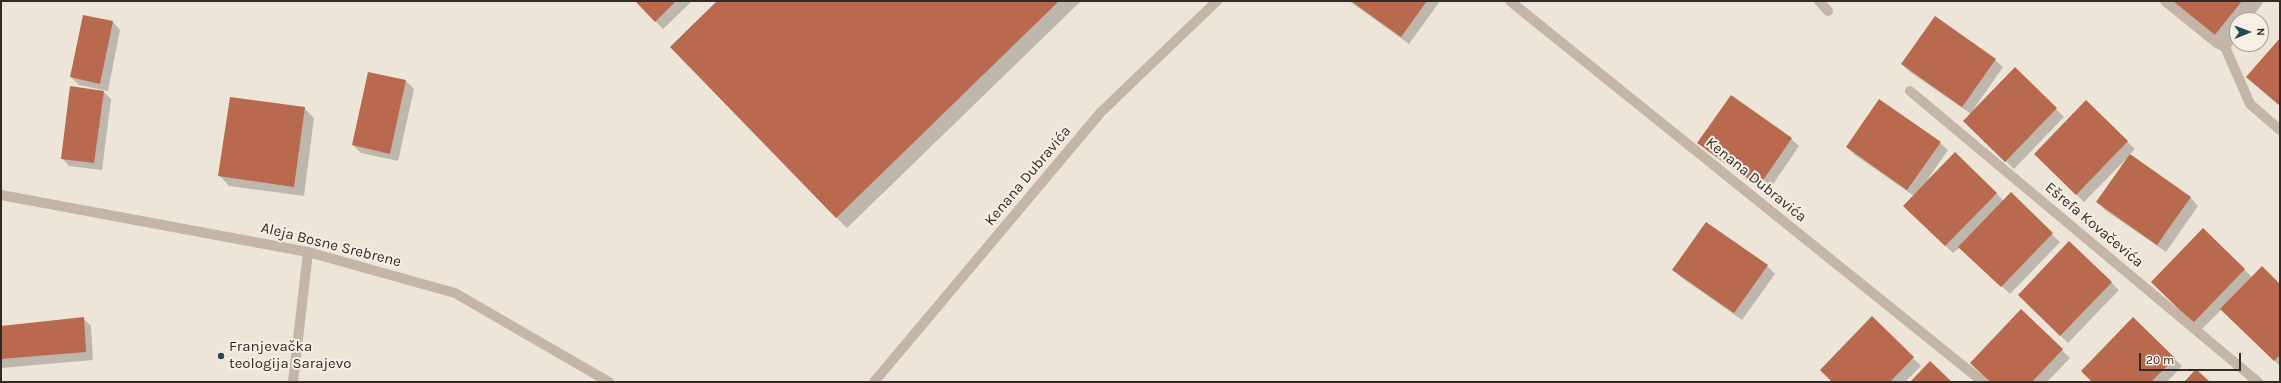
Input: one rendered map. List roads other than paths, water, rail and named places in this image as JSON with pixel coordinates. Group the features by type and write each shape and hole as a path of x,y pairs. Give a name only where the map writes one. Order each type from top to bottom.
{"street":[{"name":"Kenana Dubravića","path":"874,382 1101,112 1217,1"},
{"name":"Kenana Dubravića","path":"1510,1 1984,382"},
{"path":"1819,1 1828,11"},
{"path":"2165,1 2217,43 2225,46 2250,104 2280,130"},
{"path":"2250,12 2258,1"},
{"path":"2225,46 2229,41"},
{"name":"Ešrefa Kovačevića","path":"1910,91 2258,382"},
{"name":"Aleja Bosne Srebrene","path":"1,195 308,252 455,292 609,382"},
{"path":"293,382 308,252"}],"place":[{"name":"Franjevačka teologija Sarajevo","path":"221,356"}]}
